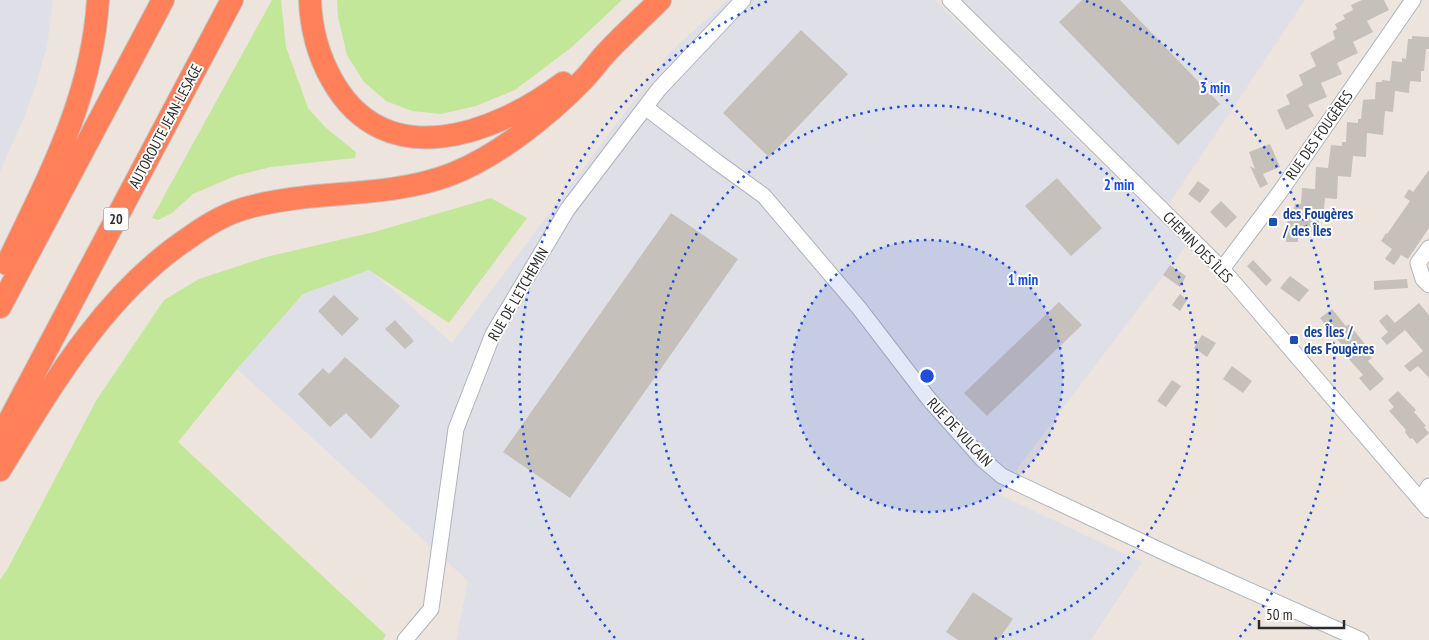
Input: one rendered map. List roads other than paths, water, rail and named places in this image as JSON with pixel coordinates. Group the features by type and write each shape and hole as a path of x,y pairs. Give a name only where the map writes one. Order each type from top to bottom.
{"highway":[{"path":"0,278 68,134 80,100 92,50 98,0"},
{"path":"0,308 163,0"},
{"name":"AUTOROUTE JEAN-LESAGE","path":"0,438 232,0"},
{"path":"310,0 311,22 322,61 339,93 356,111 377,127 404,136 435,138 470,132 507,118 544,98 607,52"},
{"path":"0,470 54,382 88,336 124,293 166,253 211,223 249,207 293,199 362,193 409,186 453,174 499,150 547,114 585,79 607,52 660,0"}],"street":[{"name":"RUE DE L'ETCHEMIN","path":"405,640 431,609 456,428 493,334 567,210 659,89 743,0"},
{"name":"CHEMIN DES ÎLES","path":"950,0 1222,269 1424,505"},
{"name":"RUE DES FOUGÈRES","path":"1222,269 1280,192 1413,0"},
{"name":"RUE DE VULCAIN","path":"645,107 764,196 859,308 928,398 983,460 1002,476 1172,556 1361,640"},
{"path":"1429,248 1418,263 1423,279 1429,285"},
{"path":"1424,505 1429,486"}],"place":[{"name":"des Fougères / des Îles","path":"1273,222"},
{"name":"des Îles / des Fougères","path":"1294,340"}]}
